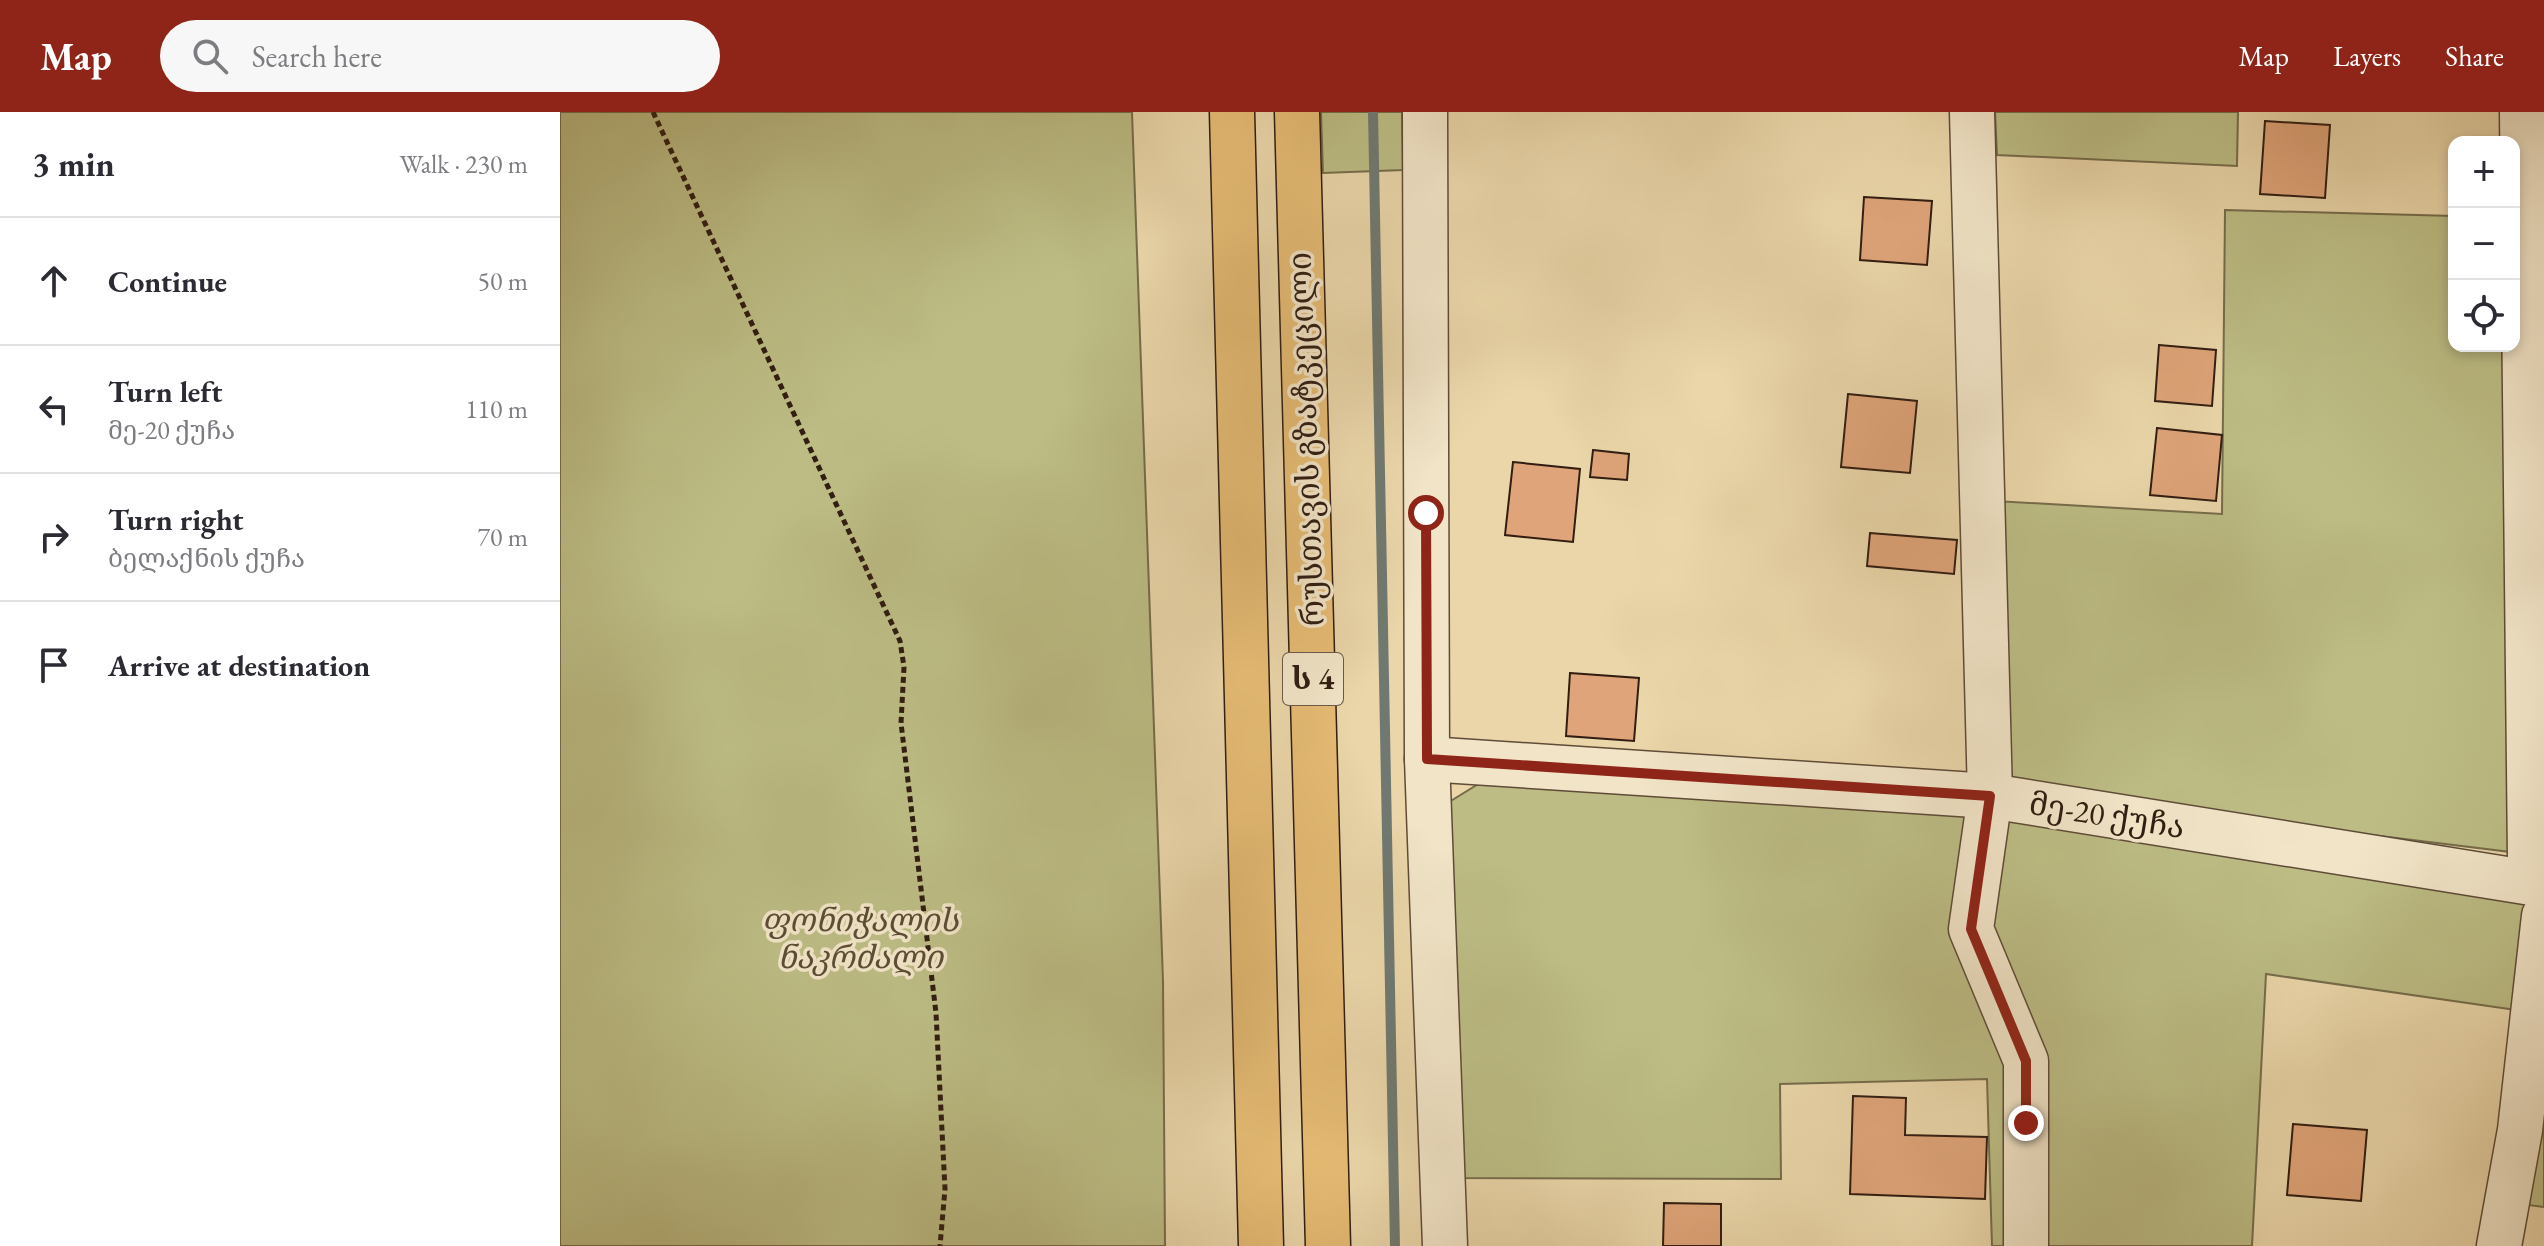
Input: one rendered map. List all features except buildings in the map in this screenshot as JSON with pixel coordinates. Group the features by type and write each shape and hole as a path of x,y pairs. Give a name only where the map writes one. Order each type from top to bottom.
{"highway":[{"name":"რუსთავის გზატკეცილი","path":"1232,112 1261,1246"},
{"name":"რუსთავის გზატკეცილი","path":"1297,112 1328,1246"}],"street":[{"path":"1425,112 1427,759 1445,1246"},
{"path":"1972,112 1990,796 1971,929 2026,1061 2026,1246"},
{"path":"2522,112 2530,861 2544,883"},
{"name":"მე-20 ქუჩა","path":"1427,759 1990,796 2544,883"},
{"path":"2499,1246 2520,1130 2544,916"},
{"path":"2518,1246 2544,1174"}],"path":[{"path":"653,112 900,641 904,667 901,723 936,1013 945,1189 940,1246"}],"green space":[{"name":"ფონიჭალის ნაკრძალი","path":"560,112 1132,112 1163,981 1165,1246 560,1246"},
{"path":"1321,112 1402,112 1403,170 1323,173"},
{"path":"1995,112 2238,112 2237,166 1997,155"},
{"path":"2225,210 2448,216 2448,352 2512,352 2519,853 2004,790 1995,501 2222,514"},
{"path":"1480,783 2008,807 2544,895 2544,1014 2266,974 2252,1246 1992,1246 1987,1079 1780,1084 1781,1179 1453,1178 1441,807"},
{"path":"2544,1086 2544,1207 2528,1205"}],"waterway":[{"path":"1373,112 1395,1246"}],"route":[{"path":"1426,513 1427,759 1990,796 1971,929 2026,1061 2026,1123"}]}
